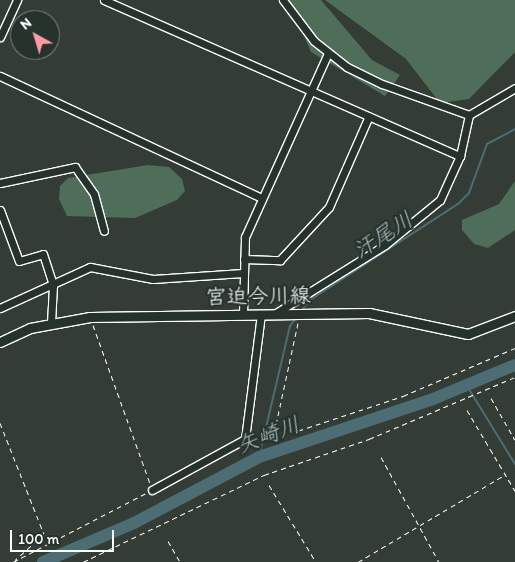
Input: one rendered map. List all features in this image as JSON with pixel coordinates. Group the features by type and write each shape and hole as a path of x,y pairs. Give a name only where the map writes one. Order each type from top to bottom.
{"main road":[{"name":"宮迫今川線","path":"0,342 51,322 90,317 301,312 369,313 468,334 515,316"}],"street":[{"path":"0,37 17,0"},
{"path":"104,0 460,156"},
{"path":"283,0 328,53 382,84 469,114"},
{"path":"243,314 245,237 328,53"},
{"path":"0,76 262,198"},
{"path":"276,313 385,245 440,200 460,156 469,114 515,88"},
{"path":"244,259 280,260 329,207 369,116"},
{"path":"0,183 75,167 94,194 104,231"},
{"path":"0,210 19,261 43,254 53,285 51,322"},
{"path":"0,308 94,266 153,279 243,273"},
{"path":"152,490 246,439 261,314"}],"path":[{"path":"301,312 273,439 403,396 515,348"},
{"path":"13,562 152,490 90,317"},
{"path":"82,562 264,474 369,439 515,377"},
{"path":"491,398 515,440"},
{"path":"467,410 515,491"},
{"path":"0,423 44,534 13,562"},
{"path":"381,457 439,562"},
{"path":"358,562 506,474"},
{"path":"269,485 316,562"},
{"path":"168,541 180,562"}],"green space":[{"path":"288,0 321,0 372,60 400,75 385,96 311,52"},
{"path":"325,0 515,0 515,52 469,99 440,103 406,59"},
{"path":"148,165 169,167 182,179 185,191 177,200 135,218 67,216 59,199 60,186 68,178"},
{"path":"515,181 515,230 488,248 474,244 462,230 462,220 499,204"}],"waterway":[{"name":"汗尾川","path":"302,310 310,300 458,204 469,193 487,144 515,129"},
{"path":"259,457 290,326 296,318"},
{"name":"矢崎川","path":"43,562 134,523 259,457 433,399 515,365"},
{"path":"467,386 515,464"}]}
